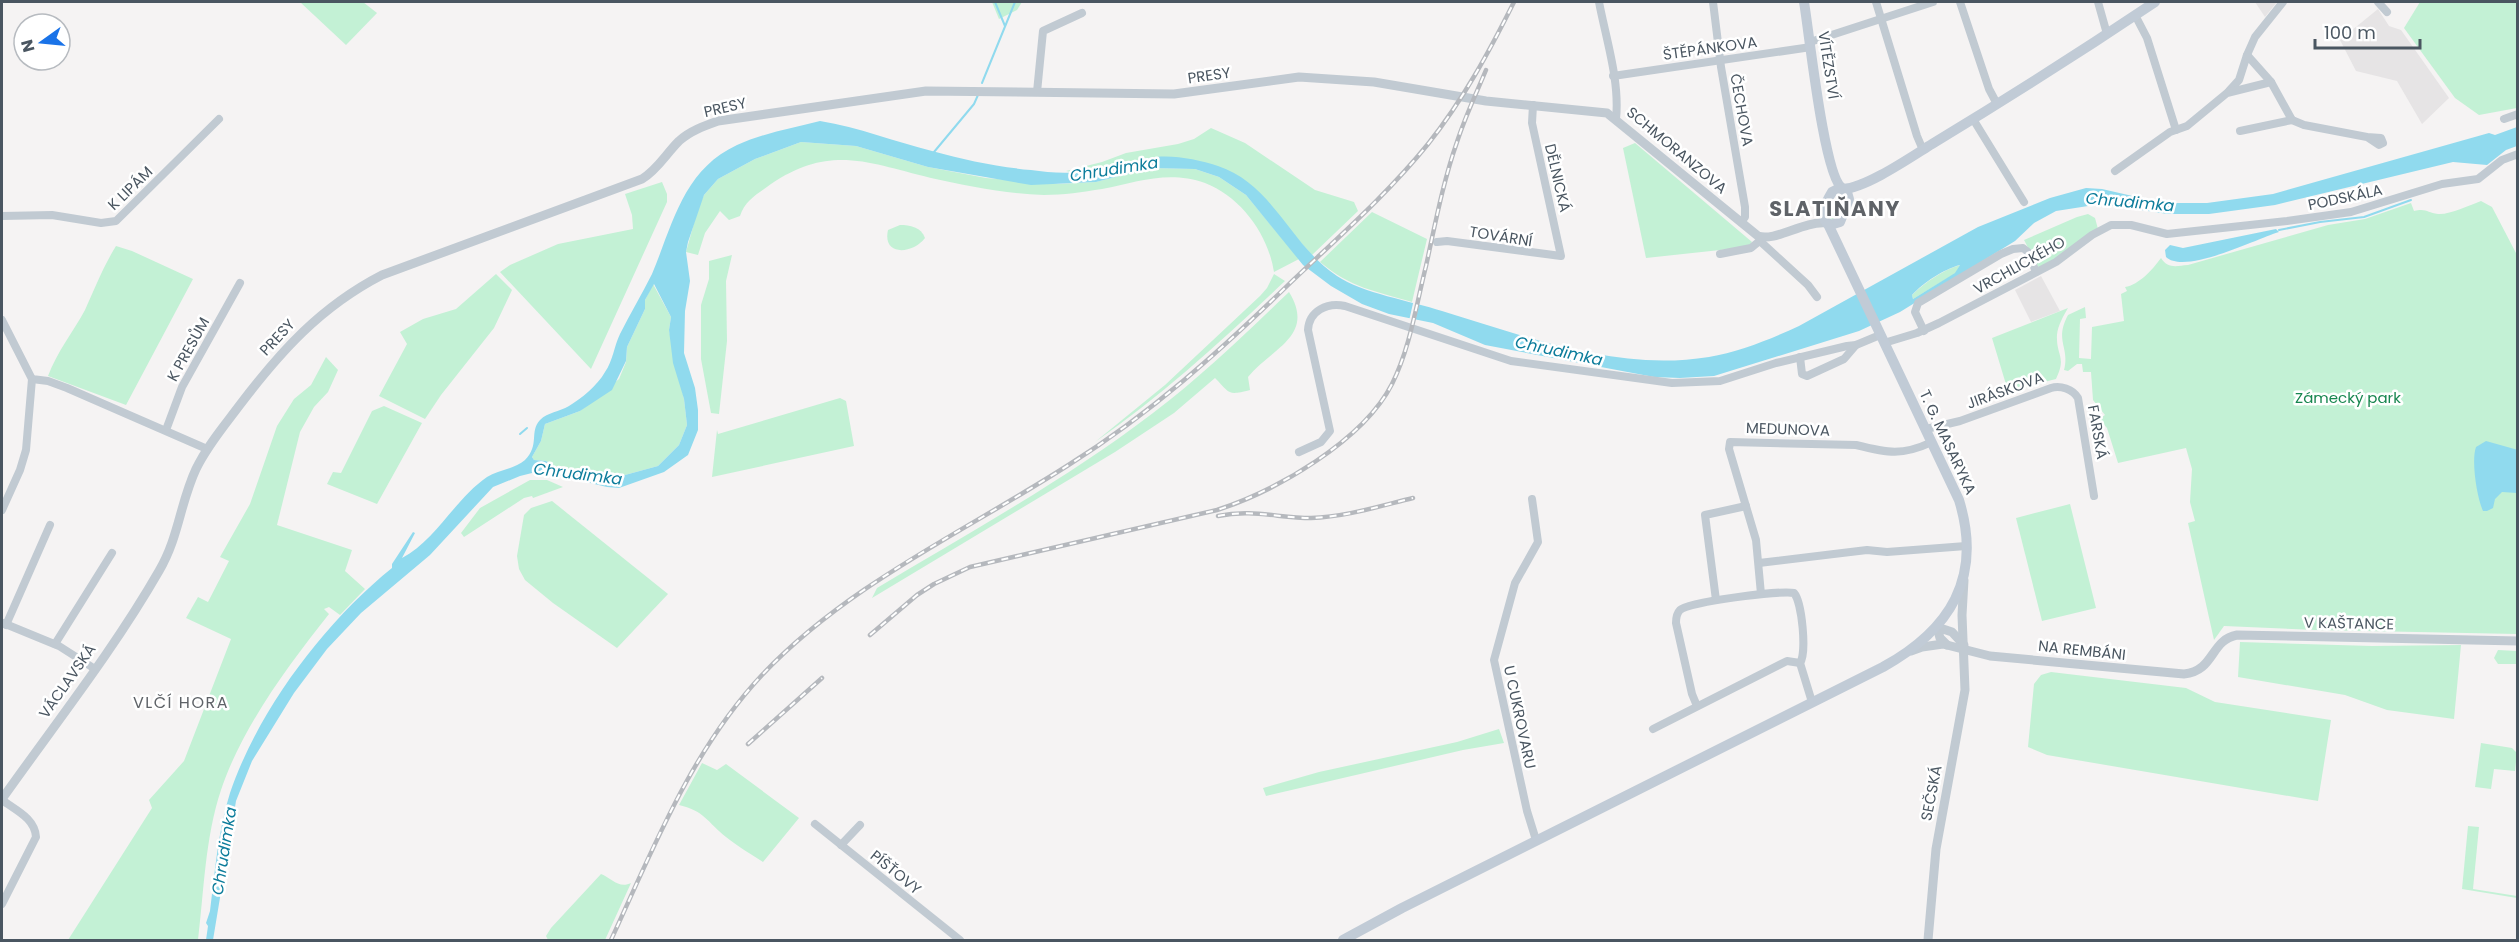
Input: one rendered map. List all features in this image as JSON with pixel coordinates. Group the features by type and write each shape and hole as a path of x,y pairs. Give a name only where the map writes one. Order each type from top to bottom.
{"main road":[{"name":"VÍTĚZSTVÍ","path":"1804,2 1824,133 1829,184 1827,202"},
{"name":"T. G. MASARYKA","path":"1343,940 1394,912 1904,655 1937,627 1957,598 1964,577 1966,546 1961,506 1850,268 1822,216 1834,189 1856,186 1887,171 2156,2"},
{"name":"VÍTĚZSTVÍ","path":"1824,133 1833,174 1837,185 1842,189"},
{"name":"T. G. MASARYKA","path":"1850,268 1841,236 1841,220 1853,197 1887,171"},
{"path":"1842,189 1849,196 1846,207"},
{"path":"1827,224 1836,225 1841,220"}],"street":[{"path":"1599,2 1617,103 1616,119"},
{"name":"ČECHOVA","path":"1713,2 1720,60 1745,207 1745,216 1741,222"},
{"path":"1876,2 1923,150"},
{"name":"ŠTĚPÁNKOVA","path":"1613,76 1811,44 1933,2"},
{"path":"1960,2 1989,89 1997,104"},
{"path":"2098,2 2107,34"},
{"path":"2115,171 2150,146 2187,126 2227,93 2239,80 2248,52 2283,2"},
{"path":"2378,2 2387,12"},
{"path":"1037,92 1043,31 1082,14"},
{"path":"2135,15 2147,38 2176,130"},
{"path":"2248,52 2271,82 2292,120"},
{"name":"PRESY","path":"155,578 175,539 192,478 207,449 281,352 311,323 359,288 401,267 635,182 657,169 681,140 703,127 735,118 926,92 1174,94 1322,77 1374,82 1462,97"},
{"path":"2227,93 2271,82"},
{"name":"SCHMORANZOVA","path":"1462,97 1598,111 1616,119 1762,240"},
{"name":"DĚLNICKÁ","path":"1533,105 1532,123 1562,256"},
{"path":"2504,119 2517,114"},
{"name":"K LIPÁM","path":"2,216 52,215 101,223 116,220 219,119"},
{"path":"1973,119 2024,202"},
{"path":"2240,131 2292,120 2304,125 2367,136"},
{"name":"PODSKÁLA","path":"2167,234 2287,221 2360,210 2442,184 2478,179 2500,161 2517,154"},
{"path":"1791,229 1815,216 1827,202"},
{"path":"1720,254 1751,248 1762,240 1813,222 1827,224"},
{"name":"VRCHLICKÉHO","path":"1856,345 1881,337 1924,331 2063,258 2092,235 2111,225 2131,225 2167,234"},
{"path":"1762,240 1808,285 1817,297"},
{"name":"TOVÁRNÍ","path":"1437,242 1447,241 1562,256"},
{"path":"1924,331 1915,312 1918,303 2001,254 2023,248 2028,252 2036,272"},
{"name":"K PRESŮM","path":"166,430 182,387 240,283"},
{"path":"1299,453 1321,442 1330,431 1308,330 1314,315 1326,306 1342,305 1511,361 1630,379 1695,383 1720,381 1800,357 1856,345"},
{"path":"2,320 32,379 26,450 20,470 2,510"},
{"path":"1800,357 1803,374 1810,376 1844,359 1856,345"},
{"path":"32,379 48,381 67,388 207,449"},
{"name":"JIRÁSKOVA","path":"1926,429 1960,421 2057,386"},
{"name":"FARSKÁ","path":"2057,386 2077,395 2094,496"},
{"name":"MEDUNOVA","path":"1761,594 1756,540 1729,449 1731,442 1856,445 1899,453 1932,442"},
{"name":"U CUKROVARU","path":"1532,499 1538,543 1513,590 1494,660 1527,811 1536,840"},
{"path":"1716,600 1705,515 1746,506"},
{"path":"50,525 4,624 55,644 95,669"},
{"path":"1759,563 1867,550 1887,552 1966,546"},
{"name":"VÁCLAVSKÁ","path":"55,644 112,553"},
{"name":"SEČSKÁ","path":"1928,940 1936,849 1964,699 1965,648 1962,610 1966,558"},
{"name":"VÁCLAVSKÁ","path":"2,800 95,669 155,578"},
{"path":"1698,706 1692,694 1676,617 1684,608 1716,600 1784,591 1796,595 1804,650 1800,663 1812,702"},
{"path":"1937,627 1941,640 1949,646"},
{"path":"1937,627 1952,632 1965,648"},
{"name":"V KAŠTANCE","path":"2197,672 2206,665 2222,643 2237,635 2517,641"},
{"path":"1904,655 1922,647 1937,644 1965,648"},
{"name":"NA REMBÁNI","path":"1965,648 1997,656 2171,674 2197,672"},
{"path":"1653,729 1787,661 1793,660 1800,663"},
{"path":"2,800 30,820 36,834 33,846 2,903"},
{"name":"PÍŠŤOVY","path":"815,824 960,940"},
{"path":"841,845 860,825"}],"shaded area":[{"path":"2255,2 2277,2 2265,17"},
{"path":"2378,9 2389,26 2401,30 2449,98 2422,124 2397,81 2356,71 2340,40"},
{"path":"2041,276 2060,311 2031,322 2015,290"}],"green space":[{"path":"300,2 363,2 377,13 346,45"},
{"path":"992,2 1022,2 1017,10 999,19"},
{"path":"2420,2 2517,2 2517,108 2479,115 2455,98 2404,28"},
{"path":"1211,128 1245,143 1315,190 1354,202 1358,211 1312,255 1249,184 1159,157 1076,173 1066,171 1126,153 1178,144 1194,139"},
{"path":"801,142 856,146 928,167 986,178 1059,184 1096,182 1151,168 1195,169 1219,177 1246,195 1299,259 1274,272 1266,244 1241,207 1218,189 1191,179 1153,178 1080,192 1051,195 1030,194 973,187 850,160 812,164 793,172 753,197 740,216 729,220 720,211 705,233 698,255 686,252 699,205 704,195 718,179 755,159"},
{"path":"1635,143 1752,242 1748,247 1646,258 1623,148"},
{"path":"662,182 667,194 667,202 591,369 500,272 510,265 558,244 633,229 632,215 625,194"},
{"path":"1838,195 1842,196 1842,206 1839,213 1831,220 1828,214"},
{"name":"Zámecký park","path":"2481,201 2492,207 2517,255 2517,634 2224,626 2214,640 2188,523 2195,521 2190,502 2192,469 2186,448 2118,463 2107,428 2099,419 2105,415 2093,400 2091,372 2083,372 2082,364 2077,364 2068,371 2064,370 2062,331 2068,315 2085,307 2086,318 2080,319 2079,358 2091,359 2092,327 2124,321 2121,294 2127,291 2125,287 2140,280 2161,258 2169,265 2188,265 2328,225 2365,219 2411,203 2414,211 2422,210 2443,214"},
{"path":"1372,212 1427,239 1412,302 1353,283 1320,262"},
{"path":"2088,214 2095,218 2098,229 2074,248 2039,268 2024,240"},
{"path":"900,225 915,227 925,238 906,250 894,249 887,239 888,230"},
{"path":"116,246 193,279 126,405 48,376 60,350 85,310"},
{"path":"732,255 726,281 727,341 719,414 711,413 701,359 701,305 709,279 709,261"},
{"path":"1960,265 1956,273 1913,299 1912,295 1928,282"},
{"path":"496,274 512,290 494,328 425,419 379,396 407,344 400,332 423,319 456,309"},
{"path":"1274,274 1285,281 1193,365 1095,442 1165,385 1260,296"},
{"path":"653,284 671,317 669,330 684,399 687,425 679,445 658,466 614,478 556,467 546,461 534,460 532,457 541,441 545,424 580,411 619,379 626,362 627,347 645,309 645,300"},
{"path":"1289,292 1296,307 1297,320 1294,331 1279,349 1248,377 1250,390 1230,392 1215,378 1174,413 1115,452 872,598 877,588 1018,504 1087,460 1153,413 1223,354"},
{"path":"2068,308 2058,331 2057,342 2061,365 2056,379 2008,391 1992,338"},
{"path":"326,357 338,370 328,392 314,407 300,432 277,525 352,550 345,571 365,589 340,615 329,607 324,609 329,614 282,676 254,720 230,766 221,790 212,827 198,940 68,940 152,808 149,800 184,761 231,639 186,618 198,597 208,602 229,561 220,557 250,504 277,426 294,399 311,385"},
{"path":"840,398 846,401 854,446 712,477 717,430 718,434"},
{"path":"384,406 422,423 377,504 327,484 333,472 341,473 372,411"},
{"path":"530,480 547,480 563,487 533,498 532,496 524,498 464,537 461,533 480,508"},
{"path":"552,501 668,594 617,648 553,603 525,580 519,569 517,556 524,515 531,508"},
{"path":"2070,504 2096,608 2042,621 2016,518"},
{"path":"2240,642 2372,646 2461,645 2454,719 2387,710 2345,695 2238,677"},
{"path":"2498,650 2517,651 2517,664 2498,664 2494,658"},
{"path":"2051,672 2186,688 2215,702 2331,720 2318,801 2047,755 2028,747 2034,684 2041,675"},
{"path":"1499,729 1504,743 1463,750 1266,796 1263,788 1319,772 1457,742"},
{"path":"2481,743 2512,748 2517,753 2515,771 2494,769 2491,789 2475,787"},
{"path":"702,763 717,770 726,764 799,818 763,862 730,840 695,810 679,805"},
{"path":"2468,826 2479,827 2473,889 2517,896 2517,898 2462,889"},
{"path":"601,874 619,884 631,883 605,940 548,940 546,936 551,928"}],"water":[{"name":"Chrudimka","path":"820,121 969,160 1049,172 1088,171 1146,158 1164,157 1187,158 1218,166 1237,175 1253,187 1268,201 1307,249 1321,263 1347,282 1540,341 1607,356 1641,360 1709,357 1777,336 1978,227 2050,198 2086,188 2102,189 2163,203 2207,203 2273,194 2489,133 2495,135 2517,127 2517,146 2506,150 2487,165 2453,162 2275,205 2209,214 2168,214 2101,204 2056,211 2034,223 2015,241 1900,312 1859,331 1714,376 1680,378 1654,377 1485,345 1433,323 1389,314 1362,304 1331,286 1303,265 1246,195 1219,177 1195,169 1151,168 1096,182 1031,185 928,167 856,146 801,142 755,159 718,179 704,195 686,252 690,281 685,311 684,353 695,388 698,410 698,430 688,455 664,472 619,488 540,471 493,487 430,555 361,613 327,649 294,693 252,761 236,801 213,940 206,940 208,926 206,923 210,911 215,866 230,793 258,730 296,670 342,614 392,568 392,564 413,532 415,533 402,558 425,541 465,496 487,477 525,460 532,449 535,429 540,420 574,403 598,382 608,368 620,334 652,274 682,200 704,169 737,145 768,134","holes":["1960,265 1955,273 1913,299 1912,295 1928,281","654,284 671,317 669,330 673,363 684,399 687,425 679,445 658,466 614,478 556,467 546,461 534,460 532,457 541,441 545,424 580,411 612,390 626,361 627,347 645,309 645,300"]},
{"path":"2276,229 2279,232 2204,259 2188,262 2175,261 2166,257 2165,250 2170,245 2183,248"},
{"path":"2486,441 2518,450 2517,493 2502,492 2495,499 2493,508 2483,511 2477,489 2474,461 2476,447"}],"pier":[{"path":"1414,299 1420,301 1415,322 1409,321"}],"waterway":[{"path":"995,2 1005,26"},
{"path":"982,83 1015,2"},
{"path":"934,152 974,104 978,95"},
{"path":"2279,230 2364,217 2411,200"},
{"path":"520,434 527,428"}],"railway":[{"path":"611,940 659,835 694,768 714,735 762,675 832,613 870,586 1100,444 1156,403 1209,358 1360,217 1412,163 1441,127 1464,93 1514,2"},
{"path":"870,635 917,595 970,567 1217,510 1291,477 1339,444 1361,425 1379,405 1392,384 1404,356 1452,157 1486,70"},
{"path":"1218,516 1242,513 1299,518 1337,516 1413,498"},
{"path":"748,744 822,678"}],"district":[{"name":"SLATIŇANY","path":"1835,208"},
{"name":"VLČÍ HORA","path":"181,702"}]}
